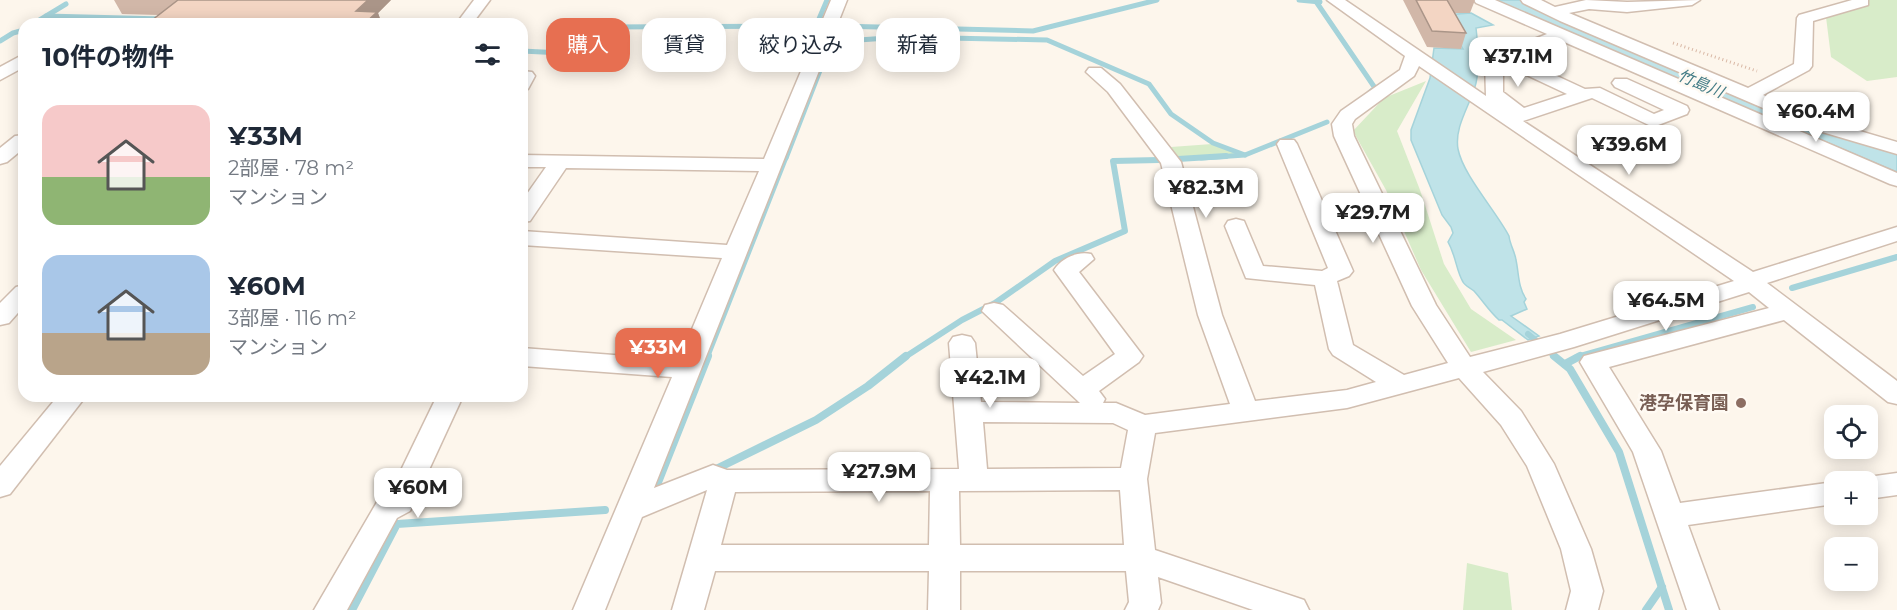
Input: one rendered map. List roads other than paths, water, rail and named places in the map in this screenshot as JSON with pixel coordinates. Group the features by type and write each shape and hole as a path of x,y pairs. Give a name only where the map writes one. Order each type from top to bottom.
{"street":[{"path":"468,18 482,0"},
{"path":"589,610 733,252 838,0"},
{"path":"1335,0 1484,103 1516,117 1720,259 1897,395"},
{"path":"1482,0 1897,180"},
{"path":"1529,0 1819,125 1897,148"},
{"path":"1553,12 1589,4 1627,8 1692,0"},
{"path":"1749,95 1803,66 1805,18 1862,2"},
{"path":"1516,117 1494,94 1494,61 1561,35"},
{"path":"1417,55 1408,72 1348,115 1342,124 1344,136 1424,306 1473,366 1540,464 1576,549 1587,591 1582,610"},
{"path":"1503,58 1653,121 1680,110 1621,83"},
{"path":"0,75 18,63"},
{"path":"1095,72 1114,88 1172,162 1210,315 1246,412"},
{"path":"1516,117 1648,72"},
{"path":"0,158 17,138"},
{"path":"1236,226 1254,273 1325,278 1341,271 1287,144"},
{"path":"528,161 769,165"},
{"path":"528,207 560,162"},
{"path":"968,412 1116,413 1143,425 1347,399 1565,341 1736,289 1749,281 1897,234"},
{"path":"528,238 733,252"},
{"path":"1082,390 1130,356 1066,270 1083,259"},
{"path":"1325,278 1342,349 1401,385"},
{"path":"0,317 18,298"},
{"path":"1704,610 1647,451 1593,363 1788,310"},
{"path":"994,311 1107,413"},
{"path":"944,610 944,558 959,479 968,412 962,344"},
{"path":"528,357 686,369"},
{"path":"0,486 68,402"},
{"path":"330,610 387,510 400,503 447,402"},
{"path":"1142,610 1145,603 1133,479 1143,425"},
{"path":"629,510 713,476 724,480 1133,479"},
{"path":"688,610 724,480"},
{"path":"1878,487 1897,484"},
{"path":"1671,516 1824,494"},
{"path":"703,558 1141,558 1293,610"}],"water":[{"name":"竹島川","path":"1492,0 1522,0 1897,151 1897,172"},
{"path":"1471,13 1493,25 1476,28 1477,76 1474,91 1458,132 1458,149 1466,170 1509,236 1527,309 1511,316 1539,336 1528,340 1499,320 1463,282 1448,242 1453,233 1451,227 1442,215 1411,140 1411,130 1430,78 1434,48 1463,49 1443,15"}],"waterway":[{"path":"528,51 562,53 576,50 581,46 585,32 604,27 816,26 827,0"},
{"path":"864,27 1033,31 1157,0"},
{"path":"1299,0 1320,2"},
{"path":"1317,3 1375,88 1369,93"},
{"path":"46,16 66,4"},
{"path":"46,16 124,18"},
{"path":"0,41 18,32"},
{"path":"786,158 831,42 901,37 1047,40 1149,84 1171,114 1213,143 1245,155"},
{"path":"1245,155 1327,122"},
{"path":"1201,158 1245,155"},
{"path":"707,357 786,156"},
{"path":"1178,159 1226,156"},
{"path":"905,357 962,320 995,303 1055,261 1125,231 1113,161 1159,160"},
{"path":"1792,288 1897,257"},
{"path":"1579,356 1753,307"},
{"path":"1528,334 1556,357"},
{"path":"653,495 708,356"},
{"path":"712,471 816,420 868,386 906,356"},
{"path":"1554,356 1570,369 1619,452 1662,587"},
{"path":"1565,364 1579,356"},
{"path":"352,610 397,524 605,510"},
{"path":"1646,610 1662,587"},
{"path":"1662,587 1669,610"}],"place":[{"name":"港孕保育園","path":"1741,403"}]}
